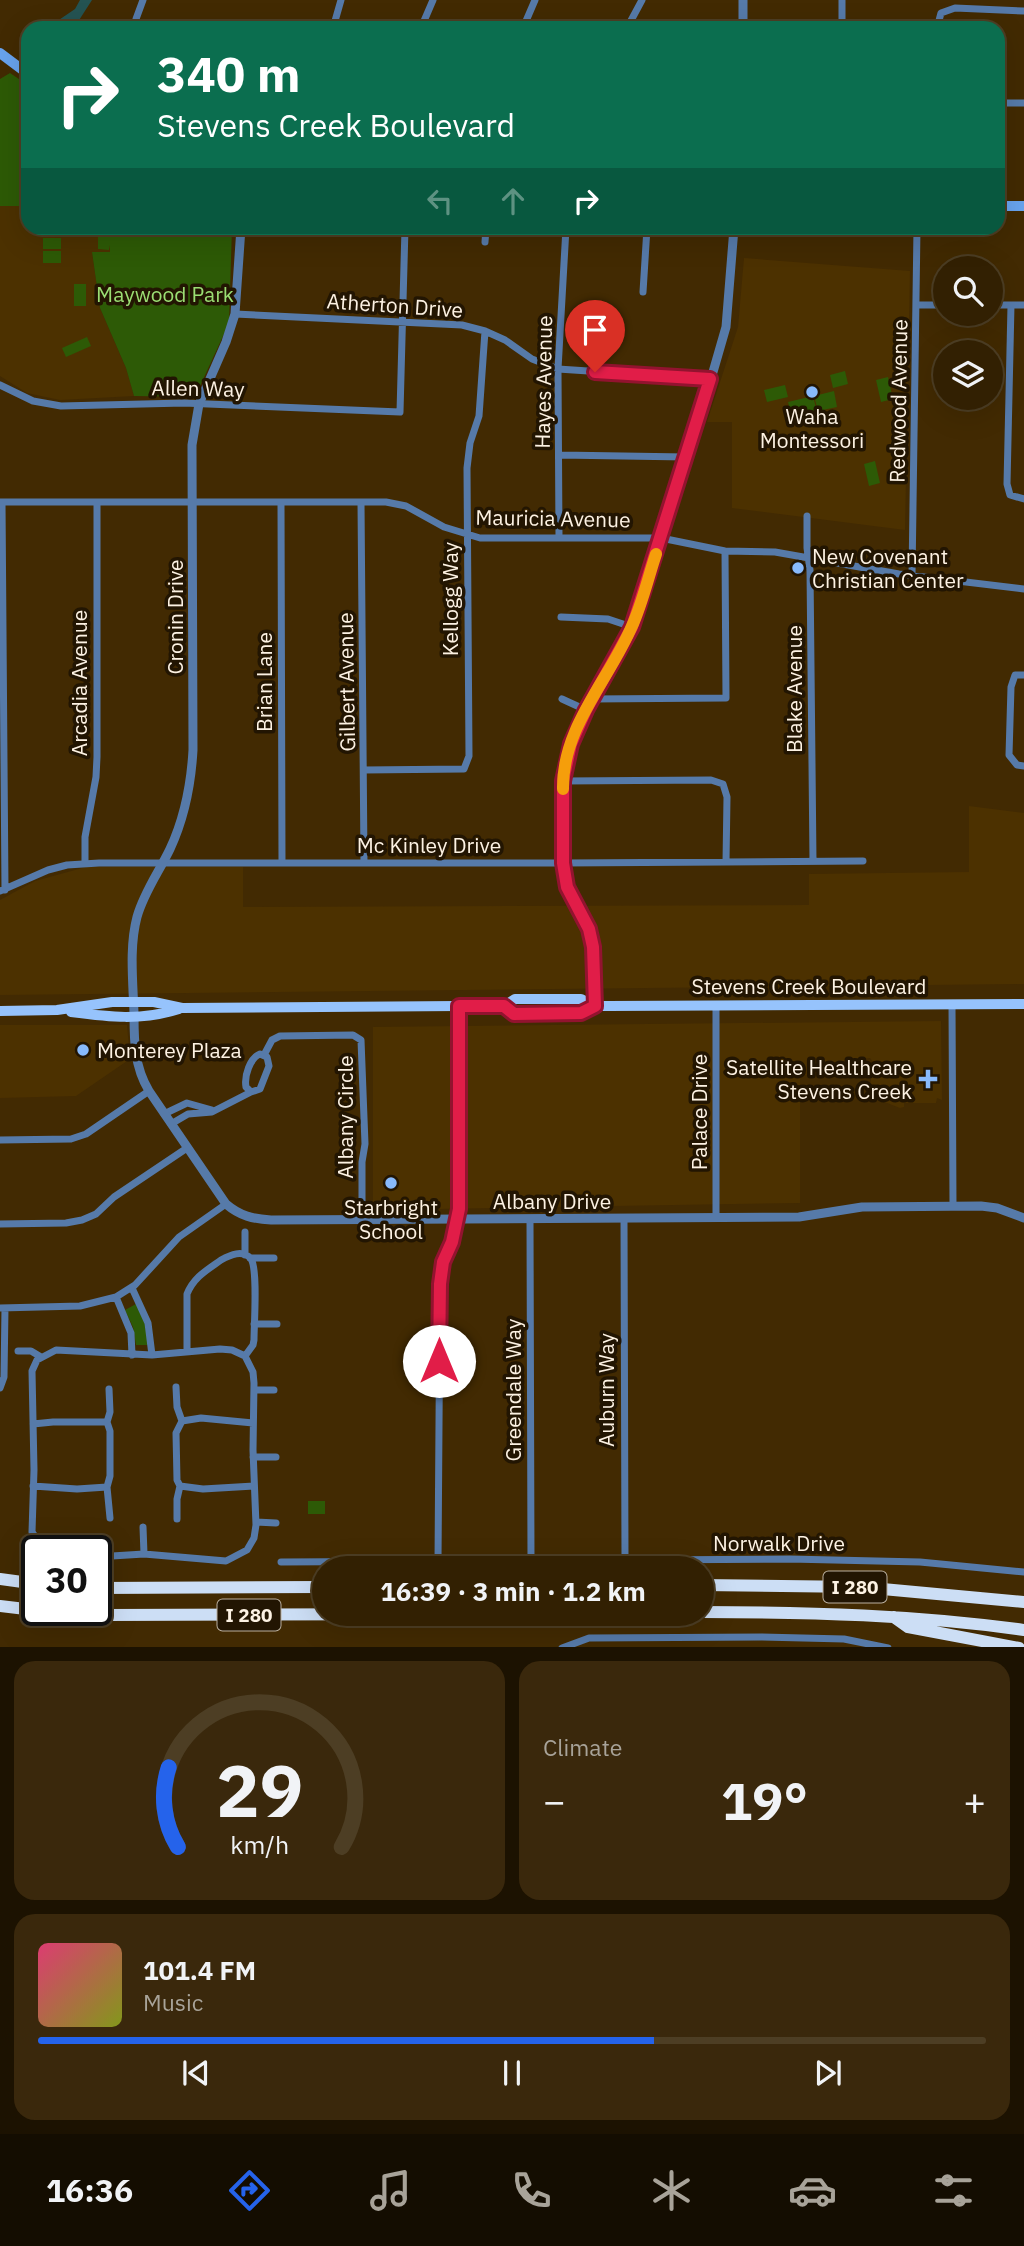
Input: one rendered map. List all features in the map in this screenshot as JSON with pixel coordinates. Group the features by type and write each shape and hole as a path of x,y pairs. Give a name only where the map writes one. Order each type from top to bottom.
{"highway":[{"path":"0,1579 21,1582"},
{"name":"I 280","path":"714,1585 861,1587 1024,1602"},
{"name":"I 280","path":"112,1588 312,1587"},
{"path":"1007,1599 1024,1593"},
{"name":"I 280","path":"0,1606 106,1615 312,1614"},
{"name":"I 280","path":"714,1612 894,1617 1024,1630"},
{"path":"894,1617 908,1627 1019,1647"}],"main road":[{"path":"0,53 21,69"},
{"path":"1005,206 1024,206"},
{"name":"Stevens Creek Boulevard","path":"0,1011 57,1010 112,1002 154,1002 182,1008 504,1006 514,1014 581,1013 595,1006 1024,1004"},
{"name":"Stevens Creek Boulevard","path":"57,1010 112,1017 155,1017 182,1008"}],"street":[{"path":"136,21 143,0"},
{"path":"335,21 341,0"},
{"path":"424,21 433,0"},
{"path":"526,21 535,0"},
{"path":"631,21 642,0"},
{"path":"743,0 743,21"},
{"path":"842,0 842,21"},
{"path":"939,21 941,13 955,8 1024,11"},
{"path":"1005,103 1024,103"},
{"name":"Cronin Drive","path":"133,1002 134,930 146,891 162,863 183,815 191,783 192,444 199,404 235,314 241,235"},
{"path":"403,321 405,235"},
{"path":"485,242 486,235"},
{"name":"Hayes Avenue","path":"559,537 558,369 566,235"},
{"path":"643,292 647,235"},
{"path":"595,1006 593,947 589,929 567,887 563,863 563,781 571,744 590,699 632,627 661,538 726,327 733,235"},
{"name":"Redwood Avenue","path":"912,575 917,235"},
{"path":"917,305 933,305"},
{"path":"1003,305 1024,305"},
{"path":"1011,305 1007,484 1010,495 1024,499"},
{"name":"Atherton Drive","path":"235,314 462,325 505,340 532,359 558,369 710,379"},
{"name":"Allen Way","path":"0,384 33,401 61,406 199,404 400,412 403,321"},
{"name":"Kellogg Way","path":"364,770 464,769 469,756 467,468 470,443 479,416 485,331"},
{"path":"560,455 686,457"},
{"path":"1,502 2,890"},
{"name":"Mauricia Avenue","path":"1,502 386,502 406,506 444,527 480,538 661,538 725,551 775,552 912,575 1024,589"},
{"name":"Arcadia Avenue","path":"85,863 89,810 96,777 97,502"},
{"name":"Brian Lane","path":"281,502 282,861"},
{"name":"Gilbert Avenue","path":"361,502 364,862"},
{"name":"Blake Avenue","path":"807,516 807,548 810,558 813,861"},
{"path":"590,699 726,698 725,551"},
{"path":"561,617 608,619 632,627"},
{"path":"1020,675 1011,687 1009,755 1017,765 1024,766"},
{"path":"562,699 586,710"},
{"path":"563,781 712,780 723,784 727,797 726,862"},
{"name":"Mc Kinley Drive","path":"2,890 48,870 85,863 863,861"},
{"path":"0,1388 4,1377 2,1308 80,1306 116,1297 132,1288 179,1237 226,1205 149,1091 137,1065 133,1002"},
{"path":"951,1004 953,1206"},
{"path":"438,1556 440,1287 443,1262 452,1242 459,1209 459,1006"},
{"name":"Palace Drive","path":"716,1006 716,1217"},
{"name":"Albany Circle","path":"251,1092 245,1084 252,1060 257,1055 264,1055 272,1040 281,1036 353,1035 361,1040 365,1121 362,1219"},
{"path":"164,1114 178,1105 192,1103 208,1113 260,1089 270,1063 264,1055"},
{"path":"0,1140 71,1139 86,1134 149,1091"},
{"path":"171,1124 198,1109"},
{"path":"0,1224 66,1223 82,1220 96,1214 114,1197 187,1148"},
{"name":"Albany Drive","path":"226,1205 236,1212 257,1219 811,1216 862,1207 953,1206 997,1208 1024,1218"},
{"name":"Auburn Way","path":"624,1218 625,1556"},
{"name":"Greendale Way","path":"530,1219 531,1556"},
{"path":"245,1232 248,1256 254,1272 253,1345 245,1356"},
{"path":"187,1352 187,1294 199,1276 228,1256 236,1254 274,1258"},
{"path":"132,1288 148,1323 152,1355"},
{"path":"116,1297 131,1333 132,1355"},
{"path":"254,1324 277,1324"},
{"path":"18,1350 31,1350 41,1357"},
{"path":"34,1535 32,1371 41,1357 56,1350 132,1355 232,1350 245,1356 253,1372 256,1521 254,1538 247,1550 226,1561 144,1554 112,1556"},
{"path":"176,1387 177,1407 182,1421 176,1433 177,1480 180,1486 177,1519"},
{"path":"109,1389 110,1412 107,1422 110,1431 110,1476 107,1487 110,1518"},
{"path":"254,1390 274,1390"},
{"path":"182,1421 215,1419 253,1423"},
{"path":"33,1424 107,1422"},
{"path":"253,1457 276,1457"},
{"path":"33,1486 76,1489 107,1487"},
{"path":"180,1486 203,1489 254,1486"},
{"path":"256,1521 276,1523"},
{"path":"144,1527 144,1554"},
{"name":"Norwalk Drive","path":"714,1560 920,1562 1024,1572"},
{"name":"Norwalk Drive","path":"281,1562 312,1562"},
{"path":"562,1647 589,1638 677,1642 762,1637 844,1639 853,1644 888,1647"}],"shaded area":[{"path":"0,206 21,206 21,235 110,235 110,252 92,252 100,308 126,368 134,396 60,400 27,393 0,376"},
{"name":"Waha Montessori","path":"744,258 910,271 905,530 732,508 732,422 707,422 738,327"},
{"path":"969,806 1024,813 1024,984 0,995 0,900 35,881 86,867 243,867 243,907 809,905 809,874 969,872"},
{"path":"941,1021 942,1100 937,1098 936,1103 904,1103 904,1107 900,1108 869,1096 873,1062 870,1058 859,1059 859,1075 800,1075 800,1203 373,1210 373,1027"},
{"path":"0,1025 127,1025 130,1059 76,1096 0,1098"}],"green space":[{"path":"10,73 21,80 21,206 0,206 0,79"},
{"name":"Maywood Park","path":"232,235 229,323 195,397 134,396 126,368 100,308 92,252 110,252 110,245 109,250 98,249 98,237 90,237"},
{"path":"43,238 61,238 61,249 43,249"},
{"path":"43,251 61,251 61,263 43,263"},
{"path":"74,284 86,284 86,306 74,306"},
{"path":"87,337 91,346 66,357 62,348"},
{"path":"845,371 848,384 833,388 830,375"},
{"path":"888,377 893,399 881,402 876,380"},
{"path":"785,385 788,397 767,402 764,390"},
{"path":"834,391 837,407 818,411 814,396"},
{"path":"813,396 817,412 792,418 788,402"},
{"path":"875,461 880,483 869,486 864,464"},
{"path":"136,1304 145,1324 148,1345 136,1345 133,1327 125,1310"},
{"path":"308,1501 325,1501 325,1514 308,1514"}],"water":[{"path":"80,0 92,0 78,21 57,21 75,9"}],"slow traffic":[{"path":"563,789 571,744 590,699 632,627 656,554"}],"place":[{"name":"Waha Montessori","path":"812,392"},
{"name":"New Covenant Christian Center","path":"798,568"},
{"name":"Monterey Plaza","path":"83,1050"},
{"name":"Satellite Healthcare Stevens Creek","path":"928,1079"},
{"name":"Starbright School","path":"391,1183"}],"route":[{"path":"439,1361 440,1284 443,1262 452,1242 459,1209 459,1006 504,1006 514,1014 581,1013 595,1006 593,947 589,929 567,887 563,863 563,781 571,744 590,699 632,627 710,379 595,372"}]}
